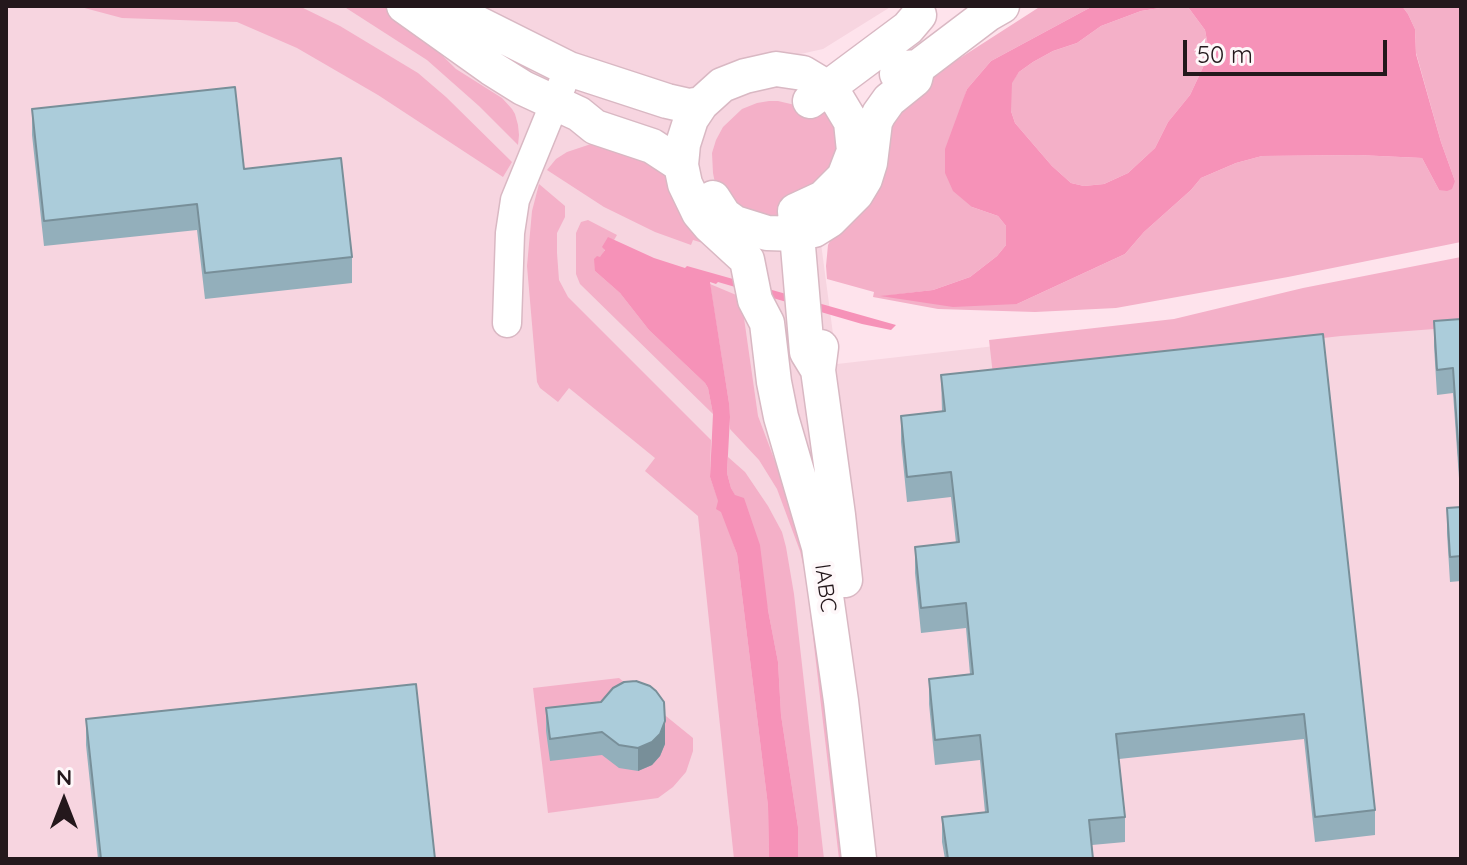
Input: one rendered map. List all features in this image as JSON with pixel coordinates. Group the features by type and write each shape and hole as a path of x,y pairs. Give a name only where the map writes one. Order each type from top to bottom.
{"street":[{"path":"404,6 523,88 567,109 600,113 690,150 702,158 704,179 716,204 735,223 749,249 781,235 806,232 795,211 823,198 844,177 863,122 857,108 905,68 918,67 1002,6"},
{"path":"443,6 569,69 667,101 689,106 701,104"},
{"path":"690,150 727,106 768,92 784,92 811,101 820,83 860,41 897,19 928,10"},
{"path":"507,323 510,233 515,200 567,109 569,69"},
{"path":"690,150 691,119 701,104 722,85 776,69 803,73 820,83 863,122"},
{"name":"IABC","path":"806,232 812,316 807,352 818,370 838,515 872,859"},
{"name":"IABC","path":"749,249 764,309 781,417 819,547 859,859"}],"shaded area":[{"path":"6,6 892,6 823,49 796,55 837,364 1461,293 1461,859 6,859"},
{"path":"77,6 299,6 340,26 418,73 512,162 503,177 378,95 297,48 237,22 122,18"},
{"path":"343,6 386,6 403,17 456,69 502,98 512,109 518,125 518,145 427,60"},
{"path":"1041,6 1093,6 991,61 967,89 961,110 972,207 998,216 1006,226 1006,245 970,277 933,290 884,296 1017,304 1125,254 1201,178 1262,156 1422,158 1439,190 1455,181 1416,53 1415,29 1402,6 1461,6 1461,242 1116,308 1035,312 938,309 873,297 874,292 827,279 828,245 896,109 929,78"},
{"path":"1093,6 1172,6 1141,11 1101,26 1077,43 1033,62 1019,72 1012,83 1011,111 1015,123 1071,183 1084,186 1104,184 1128,173 1155,148 1168,122 1190,95 1205,63 1208,46 1205,30 1188,7 1183,6 1402,6 1415,29 1416,54 1455,181 1452,189 1439,190 1422,158 1262,156 1201,178 1125,254 1017,304 953,307 880,296 933,290 970,277 1006,245 1006,226 998,216 972,207 953,191 945,173 945,149 967,89 991,61"},
{"path":"1188,7 1205,30 1208,46 1205,63 1190,95 1168,122 1155,148 1128,173 1104,184 1084,186 1071,183 1015,123 1011,111 1011,83 1019,72 1033,62 1077,43 1101,26 1141,11"},
{"path":"769,101 832,107 841,158 788,223 747,216 715,183 713,173 712,153 723,127 742,109"},
{"path":"591,144 624,148 662,169 716,247 693,240 691,245 655,232 604,207 547,170 567,152"},
{"path":"539,184 565,206 565,217 557,233 557,253 559,280 568,297 711,440 710,477 737,554 768,806 769,859 734,859 698,516 645,471 655,458 569,388 558,402 537,382 527,266 532,211"},
{"path":"588,220 617,235 614,240 608,238 595,271 620,293 649,330 705,383 713,414 580,284 576,274 576,233 581,222"},
{"path":"608,237 685,268 687,266 896,325 891,330 862,324 710,282 729,403 727,473 735,495 744,498 760,545 798,827 798,859 769,859 768,806 737,554 721,512 716,509 718,501 710,477 713,414 708,388 649,330 620,293 595,271 594,259 605,250 602,247"},
{"path":"1461,257 1461,327 1341,336 993,375 989,340 1174,319 1303,288"},
{"path":"710,284 741,297 758,416 808,549 849,859 839,859 806,577 800,551 777,489 759,460 730,429 729,403"},
{"path":"728,457 745,472 768,506 786,547 824,859 798,859 798,827 781,715 778,662 768,610 727,473"},
{"path":"619,678 693,738 693,751 686,772 658,798 548,813 533,688"}],"building":[{"path":"235,87 244,169 341,158 352,257 205,273 197,204 44,221 32,109"},
{"path":"1461,319 1461,487 1453,368 1437,370 1434,321"},
{"path":"1323,334 1375,810 1315,817 1304,714 1116,734 1125,817 1089,820 1093,859 948,859 942,817 988,812 980,735 935,740 929,679 973,674 966,603 921,608 915,547 959,542 951,472 907,477 901,416 945,411 941,375"},
{"path":"1461,507 1461,556 1450,557 1447,508"},
{"path":"636,681 650,686 664,702 665,721 660,734 652,742 638,748 619,745 602,732 550,739 546,708 601,702 613,688 624,682"},
{"path":"416,684 435,859 101,859 86,719"}]}
